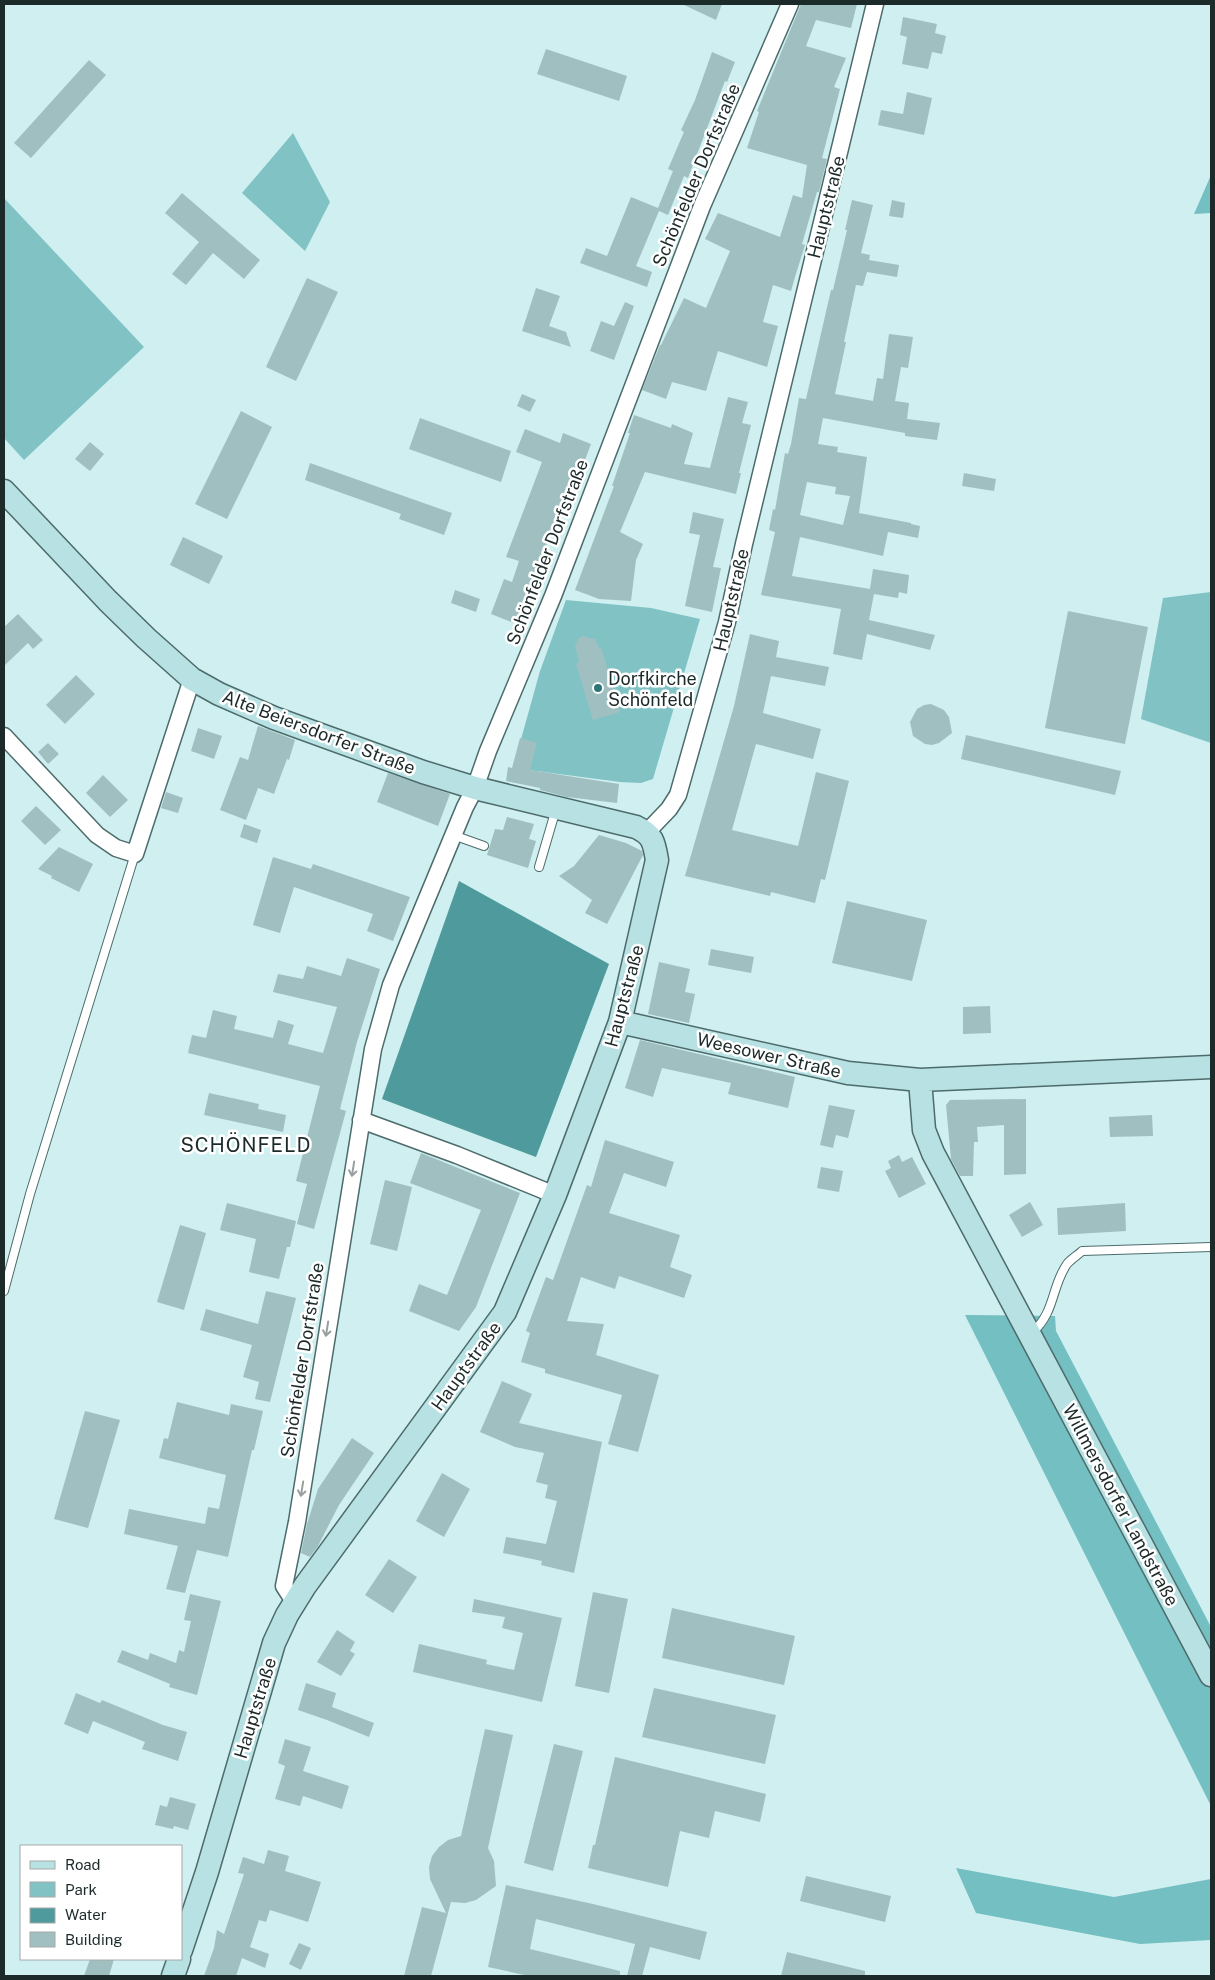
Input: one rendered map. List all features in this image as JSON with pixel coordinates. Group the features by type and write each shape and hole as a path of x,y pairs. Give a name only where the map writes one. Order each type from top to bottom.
{"main road":[{"name":"Alte Beiersdorfer Straße","path":"4,492 108,601 192,679 220,694 274,718 423,772 475,788 636,826 647,832"},
{"name":"Hauptstraße","path":"182,1947 207,1872 274,1643 295,1603 505,1312 555,1195 620,1022 657,860 654,844 647,832"},
{"name":"Weesower Straße","path":"620,1022 848,1073 920,1080 1211,1067"},
{"path":"920,1080 924,1130 933,1152 1031,1335"},
{"name":"Willmersdorfer Landstraße","path":"1031,1335 1211,1675"},
{"path":"173,1976 179,1960"}],"street":[{"name":"Schönfelder Dorfstraße","path":"295,1603 284,1586 373,1049 391,985 464,807 475,788 488,751 553,596 702,206 790,4"},
{"name":"Hauptstraße","path":"647,832 669,809 678,795 727,622 875,4"},
{"path":"4,736 97,834 116,848 135,854 192,679"},
{"path":"361,1120 457,1155 555,1195"}],"lane":[{"path":"539,867 557,807"},
{"path":"453,835 484,846"},
{"path":"4,1291 30,1194 135,854"},
{"path":"1031,1335 1049,1313 1056,1287 1068,1263 1082,1251 1211,1246"}],"green space":[{"path":"293,133 330,202 305,251 242,193"},
{"path":"4,198 144,347 24,460 4,438"},
{"path":"1211,592 1211,743 1141,719 1163,598"},
{"path":"566,600 651,608 700,619 653,779 641,783 620,782 513,768 540,671"}],"shaded area":[{"path":"1211,175 1211,213 1194,214"},
{"path":"965,1315 1055,1316 1056,1331 1211,1627 1211,1806"},
{"path":"956,1868 1114,1897 1211,1879 1211,1940 1140,1944 976,1913"}],"water":[{"path":"459,881 609,964 536,1157 382,1099"}],"building":[{"path":"682,4 722,4 716,20"},
{"path":"801,4 857,4 851,28 816,20 806,46 846,58 834,87 840,89 822,158 827,159 819,192 817,192 802,244 805,245 791,291 773,285 763,322 778,326 767,367 718,351 706,391 672,382 666,399 642,390 660,345 684,298 706,308 730,251 705,239 718,213 780,237 793,195 802,198 807,165 747,148 759,112 757,111"},
{"path":"903,17 937,24 935,33 946,36 942,54 932,52 928,69 902,64 907,37 900,35"},
{"path":"546,49 627,76 619,101 537,74"},
{"path":"712,52 735,62 727,82 725,81 688,178 684,176 668,215 659,211 636,266 652,272 647,287 580,263 586,248 607,256 631,197 658,208 673,171 668,169 684,132 681,130 695,100"},
{"path":"89,60 106,75 31,158 14,143"},
{"path":"907,92 932,98 924,135 878,125 881,110 903,114"},
{"path":"182,193 260,260 244,279 213,253 186,285 172,274 199,242 165,213"},
{"path":"852,200 873,205 861,253 870,255 869,260 899,265 897,277 867,272 863,286 856,285 835,394 873,401 877,378 883,379 889,334 913,337 908,368 901,367 895,401 909,403 907,419 940,423 937,440 905,436 905,433 823,418 818,444 838,447 837,452 867,457 859,513 920,526 918,538 888,532 883,556 800,537 792,576 870,589 873,569 909,575 907,594 899,592 898,598 874,594 869,620 935,635 930,650 867,634 862,660 833,654 841,609 761,595 775,532 769,530 773,509 775,510 785,453 788,454 791,444 799,398 806,399 847,230 845,230","holes":["807,482 836,487 835,494 850,496 843,525 800,515"]},
{"path":"892,200 905,203 903,218 889,216"},
{"path":"307,278 338,292 296,381 266,367"},
{"path":"536,288 560,296 549,326 566,332 571,347 522,331"},
{"path":"625,302 634,306 614,360 590,351 601,321 614,326"},
{"path":"522,394 536,400 530,412 517,406"},
{"path":"728,397 748,402 742,423 751,425 739,473 741,473 736,494 645,472 620,532 643,544 636,560 631,601 599,599 575,590 614,486 612,486 630,433 628,433 634,415 671,428 672,424 693,433 684,464 710,468"},
{"path":"241,411 272,427 227,519 195,504"},
{"path":"420,418 511,451 501,482 409,449"},
{"path":"525,429 560,443 563,433 591,444 579,476 573,473 519,625 491,614 504,579 512,582 519,561 506,557 542,462 516,452"},
{"path":"90,442 104,454 90,471 75,459"},
{"path":"310,463 452,513 444,535 399,519 401,514 305,480"},
{"path":"964,473 996,479 994,491 962,486"},
{"path":"693,512 724,519 713,567 721,568 712,612 685,606 700,535 689,533"},
{"path":"183,537 223,556 209,584 170,565"},
{"path":"455,590 480,599 476,612 451,603"},
{"path":"1068,611 1148,627 1125,744 1045,728"},
{"path":"18,614 43,640 33,649 28,643 4,666 4,627"},
{"path":"750,634 779,641 776,657 829,667 825,686 771,676 763,713 821,729 813,759 756,744 732,830 798,846 816,772 849,781 825,880 821,879 815,903 771,892 770,896 685,876 734,706"},
{"name":"Dorfkirche Schönfeld","path":"583,636 595,639 599,648 601,647 620,712 593,720 576,664 579,662 575,645 579,638"},
{"path":"76,675 95,694 65,724 46,705"},
{"path":"931,704 944,710 949,717 952,733 939,743 932,745 925,744 913,736 910,722 917,709"},
{"path":"258,726 295,740 289,760 287,759 274,794 258,788 246,820 220,810 240,757 248,760"},
{"path":"198,728 222,736 214,759 191,751"},
{"path":"966,735 1121,771 1115,795 961,759"},
{"path":"520,738 537,743 530,770 619,784 617,803 567,797 540,790 540,788 506,781 508,767 512,768"},
{"path":"48,743 59,754 48,764 38,752"},
{"path":"388,773 450,794 438,826 377,802"},
{"path":"103,775 128,800 110,817 86,793"},
{"path":"166,792 183,798 178,813 161,808"},
{"path":"36,806 61,830 45,845 21,821"},
{"path":"507,817 534,824 529,839 536,841 528,868 487,855 495,829 503,830"},
{"path":"244,824 261,830 257,843 240,837"},
{"path":"599,835 626,843 642,851 643,855 607,924 585,913 592,900 559,876 574,866"},
{"path":"59,847 93,864 79,892 38,869"},
{"path":"273,857 311,869 313,864 410,897 393,941 367,931 373,914 294,887 280,933 253,925"},
{"path":"847,901 927,920 912,981 832,963"},
{"path":"711,949 754,957 751,973 708,965"},
{"path":"347,958 380,969 357,1042 340,1109 346,1111 314,1229 297,1224 307,1184 296,1181 320,1086 188,1053 192,1035 206,1038 213,1010 237,1016 234,1029 273,1038 278,1020 294,1025 288,1044 323,1053 337,1007 273,992 278,974 303,979 307,966 341,976"},
{"path":"659,962 690,969 685,992 695,994 689,1023 648,1014"},
{"path":"990,1006 991,1033 963,1034 963,1007"},
{"path":"640,1040 795,1077 788,1108 728,1094 731,1083 662,1068 653,1097 625,1088"},
{"path":"209,1093 259,1104 258,1109 286,1115 283,1132 204,1115"},
{"path":"1026,1099 1026,1174 1004,1175 1004,1125 977,1127 978,1142 974,1142 973,1176 960,1176 951,1159 946,1105 950,1100"},
{"path":"829,1105 855,1110 848,1138 836,1135 833,1148 820,1145"},
{"path":"1152,1115 1153,1136 1110,1137 1109,1117"},
{"path":"605,1140 674,1162 666,1187 624,1173 609,1213 680,1235 670,1267 692,1275 684,1298 619,1276 615,1289 581,1277 567,1321 604,1324 596,1355 659,1375 638,1452 608,1444 622,1395 545,1373 545,1369 521,1362 530,1333 526,1331 546,1277 553,1280 587,1185 591,1187"},
{"path":"421,1153 520,1193 476,1307 459,1331 409,1311 419,1284 447,1295 481,1210 410,1183"},
{"path":"899,1155 902,1162 912,1157 926,1184 899,1198 885,1171 891,1168 888,1161"},
{"path":"821,1167 843,1171 839,1192 817,1188"},
{"path":"385,1180 412,1187 397,1251 370,1244"},
{"path":"1030,1202 1043,1225 1022,1237 1009,1215"},
{"path":"227,1203 296,1221 290,1247 287,1247 279,1279 249,1272 256,1239 220,1230"},
{"path":"1125,1203 1126,1231 1058,1235 1057,1208"},
{"path":"180,1225 206,1233 184,1310 157,1302"},
{"path":"266,1291 296,1298 270,1402 255,1399 259,1382 243,1377 252,1345 200,1330 206,1309 258,1324"},
{"path":"502,1381 532,1394 519,1423 602,1442 574,1573 541,1565 542,1561 503,1553 506,1537 546,1544 557,1501 545,1498 548,1485 536,1482 544,1453 515,1447 480,1432"},
{"path":"177,1402 229,1415 231,1404 263,1411 254,1450 252,1450 228,1557 197,1550 185,1593 166,1589 178,1546 124,1534 129,1509 205,1524 208,1507 219,1509 226,1475 159,1458 164,1438 168,1439"},
{"path":"85,1411 120,1420 88,1528 54,1519"},
{"path":"352,1438 374,1453 339,1505 318,1546 310,1557 301,1553 307,1524 318,1489"},
{"path":"442,1473 470,1489 444,1537 416,1521"},
{"path":"389,1559 417,1577 393,1613 365,1595"},
{"path":"593,1592 628,1599 609,1693 575,1686"},
{"path":"190,1594 221,1601 197,1695 169,1687 170,1684 117,1662 122,1650 148,1660 150,1653 176,1663 179,1650 184,1652 191,1621 184,1620"},
{"path":"474,1599 562,1618 542,1702 413,1672 419,1644 487,1660 486,1664 514,1670 523,1633 502,1628 505,1617 472,1612"},
{"path":"672,1608 795,1636 784,1685 662,1658"},
{"path":"337,1630 355,1642 350,1651 355,1654 341,1676 317,1662"},
{"path":"306,1683 336,1693 332,1707 374,1723 369,1737 298,1710"},
{"path":"654,1688 776,1715 765,1764 642,1737"},
{"path":"76,1693 100,1703 102,1700 163,1725 187,1732 178,1761 142,1749 145,1742 93,1721 88,1734 64,1724"},
{"path":"485,1729 513,1735 488,1848 494,1861 496,1886 476,1900 465,1903 451,1902 431,1976 404,1976 422,1907 446,1913 430,1879 429,1867 432,1856 439,1847 448,1840 461,1836"},
{"path":"285,1739 311,1747 303,1771 349,1786 342,1809 303,1796 300,1806 275,1799 285,1766 278,1763"},
{"path":"554,1744 583,1751 553,1871 524,1863"},
{"path":"615,1757 766,1794 760,1822 715,1811 709,1838 680,1831 668,1887 588,1868"},
{"path":"170,1797 196,1804 188,1830 174,1826 173,1829 155,1825 160,1805 167,1807"},
{"path":"268,1850 289,1856 285,1871 321,1882 308,1922 270,1910 266,1922 259,1920 250,1947 269,1954 265,1968 242,1958 236,1976 204,1976 214,1948 217,1930 224,1934 244,1874 238,1873 243,1857 264,1864"},
{"path":"806,1876 891,1896 885,1922 800,1901"},
{"path":"506,1885 707,1932 700,1960 650,1947 642,1976 627,1976 635,1944 536,1919 530,1949 620,1971 620,1976 529,1976 488,1967"},
{"path":"299,1943 311,1948 301,1970 289,1964"},
{"path":"787,1952 865,1971 865,1976 781,1976"},
{"path":"90,1960 114,1960 109,1976 84,1976"}],"place":[{"name":"Dorfkirche Schönfeld","path":"598,688"}],"district":[{"name":"SCHÖNFELD","path":"246,1145"}]}
